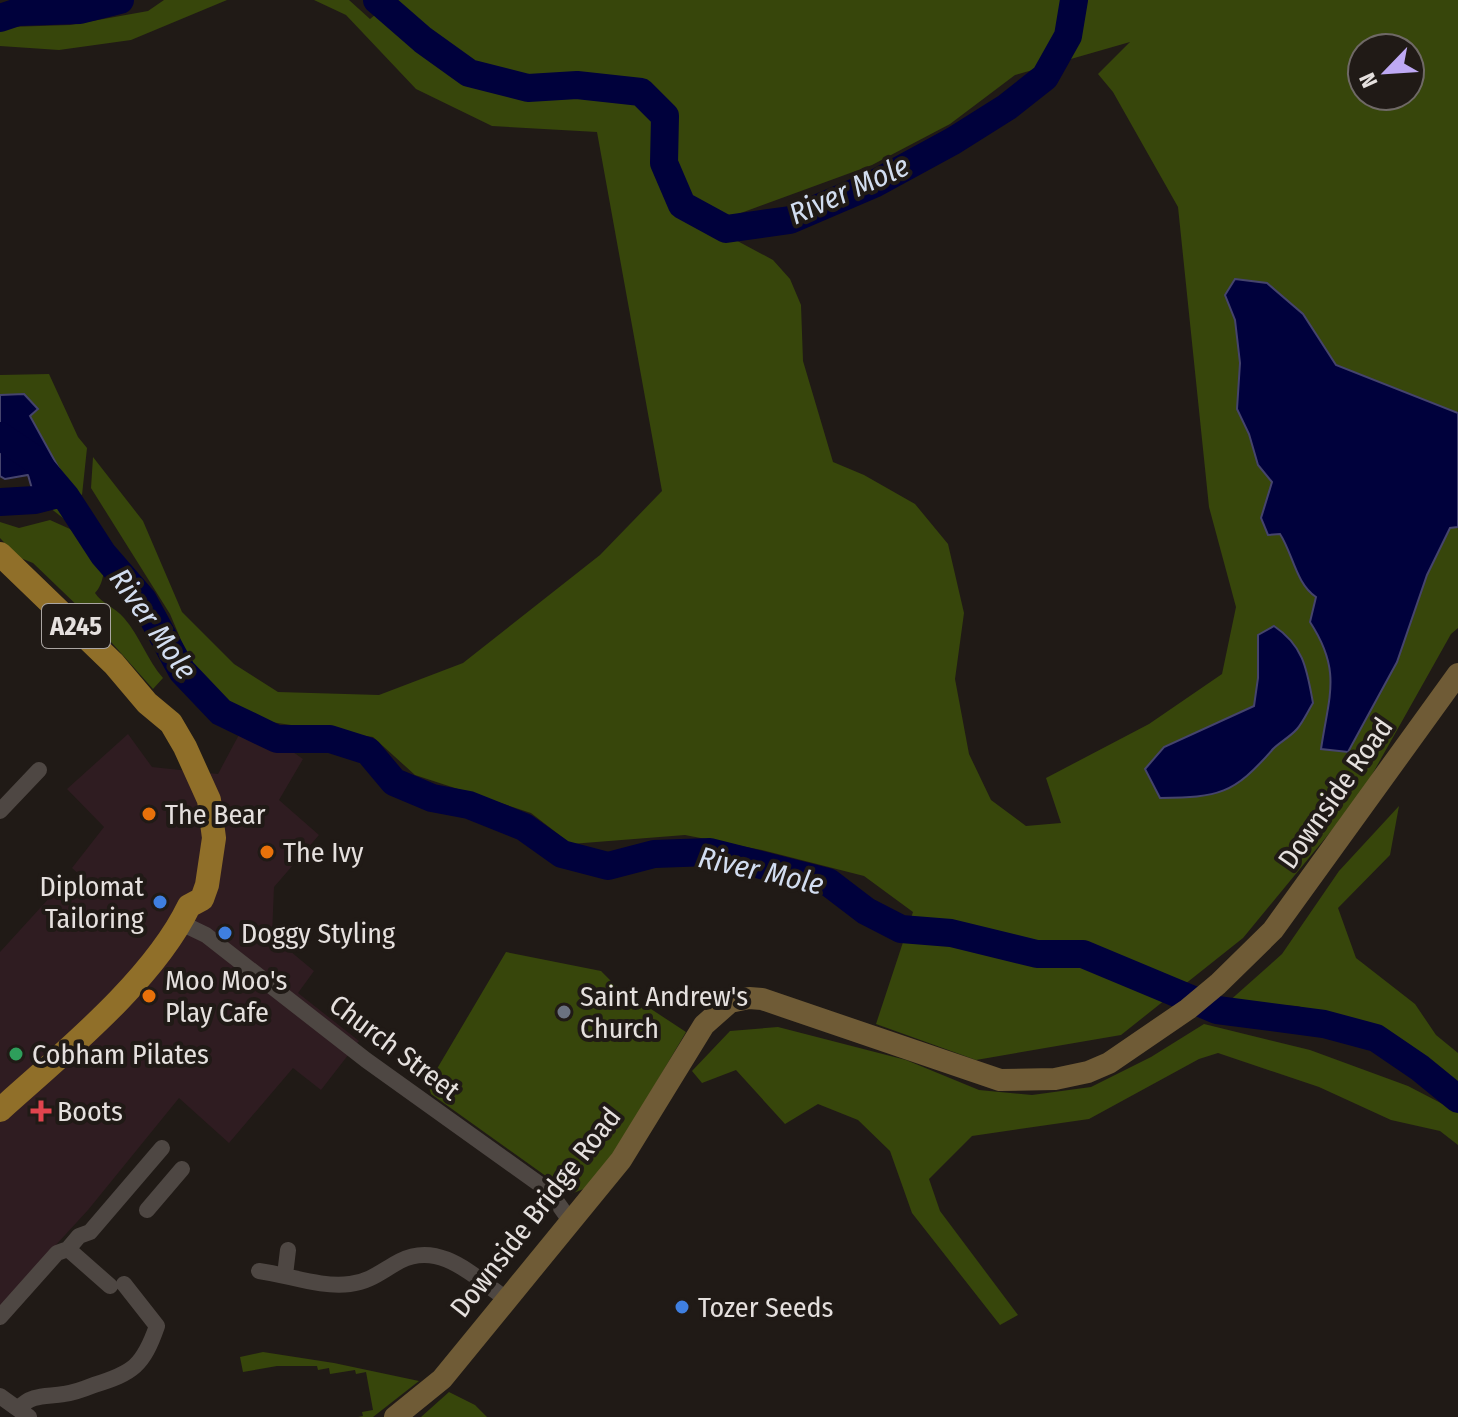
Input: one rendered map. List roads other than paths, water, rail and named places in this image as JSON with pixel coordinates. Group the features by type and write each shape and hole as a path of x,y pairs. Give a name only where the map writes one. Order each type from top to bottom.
{"main road":[{"name":"A245","path":"0,554 114,664 147,703 188,791 196,817 198,839 185,914 142,975 0,1110"}],"street":[{"name":"Downside Road","path":"1259,945 1287,912 1458,674"},
{"path":"0,811 39,770"},
{"name":"Church Street","path":"185,914 206,935 366,1060 549,1191 571,1222"},
{"name":"Downside Bridge Road","path":"395,1417 442,1379 621,1160 694,1037 722,1007 740,999 762,999 1000,1080 1071,1077 1109,1063 1134,1048 1208,992 1259,945"},
{"path":"0,1317 57,1253 68,1249 79,1236 90,1232 162,1148"},
{"path":"145,1168 167,1186"},
{"path":"147,1210 182,1169"},
{"path":"0,1396 24,1413 31,1397 69,1393 124,1376 150,1345 157,1326 117,1285 68,1249"},
{"path":"285,1275 288,1250"},
{"path":"259,1271 347,1285 367,1280 405,1259 429,1253 457,1265 508,1300"}],"waterway":[{"name":"River Mole","path":"0,18 18,12 80,10 120,0"},
{"name":"River Mole","path":"377,0 423,40 469,73 528,88 577,85 641,92 665,116 664,163 682,205 726,229 790,220 874,184 1007,107 1045,77 1068,36 1074,0"},
{"name":"River Mole","path":"0,436 33,458 66,497 103,554 143,600 182,671 221,712 277,739 330,739 368,751 394,782 432,798 469,805 524,827 562,854 608,866 654,854 710,852 828,882 866,911 901,929 951,933 1037,954 1083,954 1217,1010 1324,1024 1376,1038 1458,1099"},
{"path":"0,502 35,500 62,493"}],"place":[{"name":"The Bear","path":"149,814"},
{"name":"The Ivy","path":"267,852"},
{"name":"Diplomat Tailoring","path":"160,902"},
{"name":"Doggy Styling","path":"225,933"},
{"name":"Moo Moo's Play Cafe","path":"149,996"},
{"name":"Saint Andrew's Church","path":"564,1012"},
{"name":"Cobham Pilates","path":"16,1054"},
{"name":"Boots","path":"41,1111"},
{"name":"Tozer Seeds","path":"682,1307"}]}
